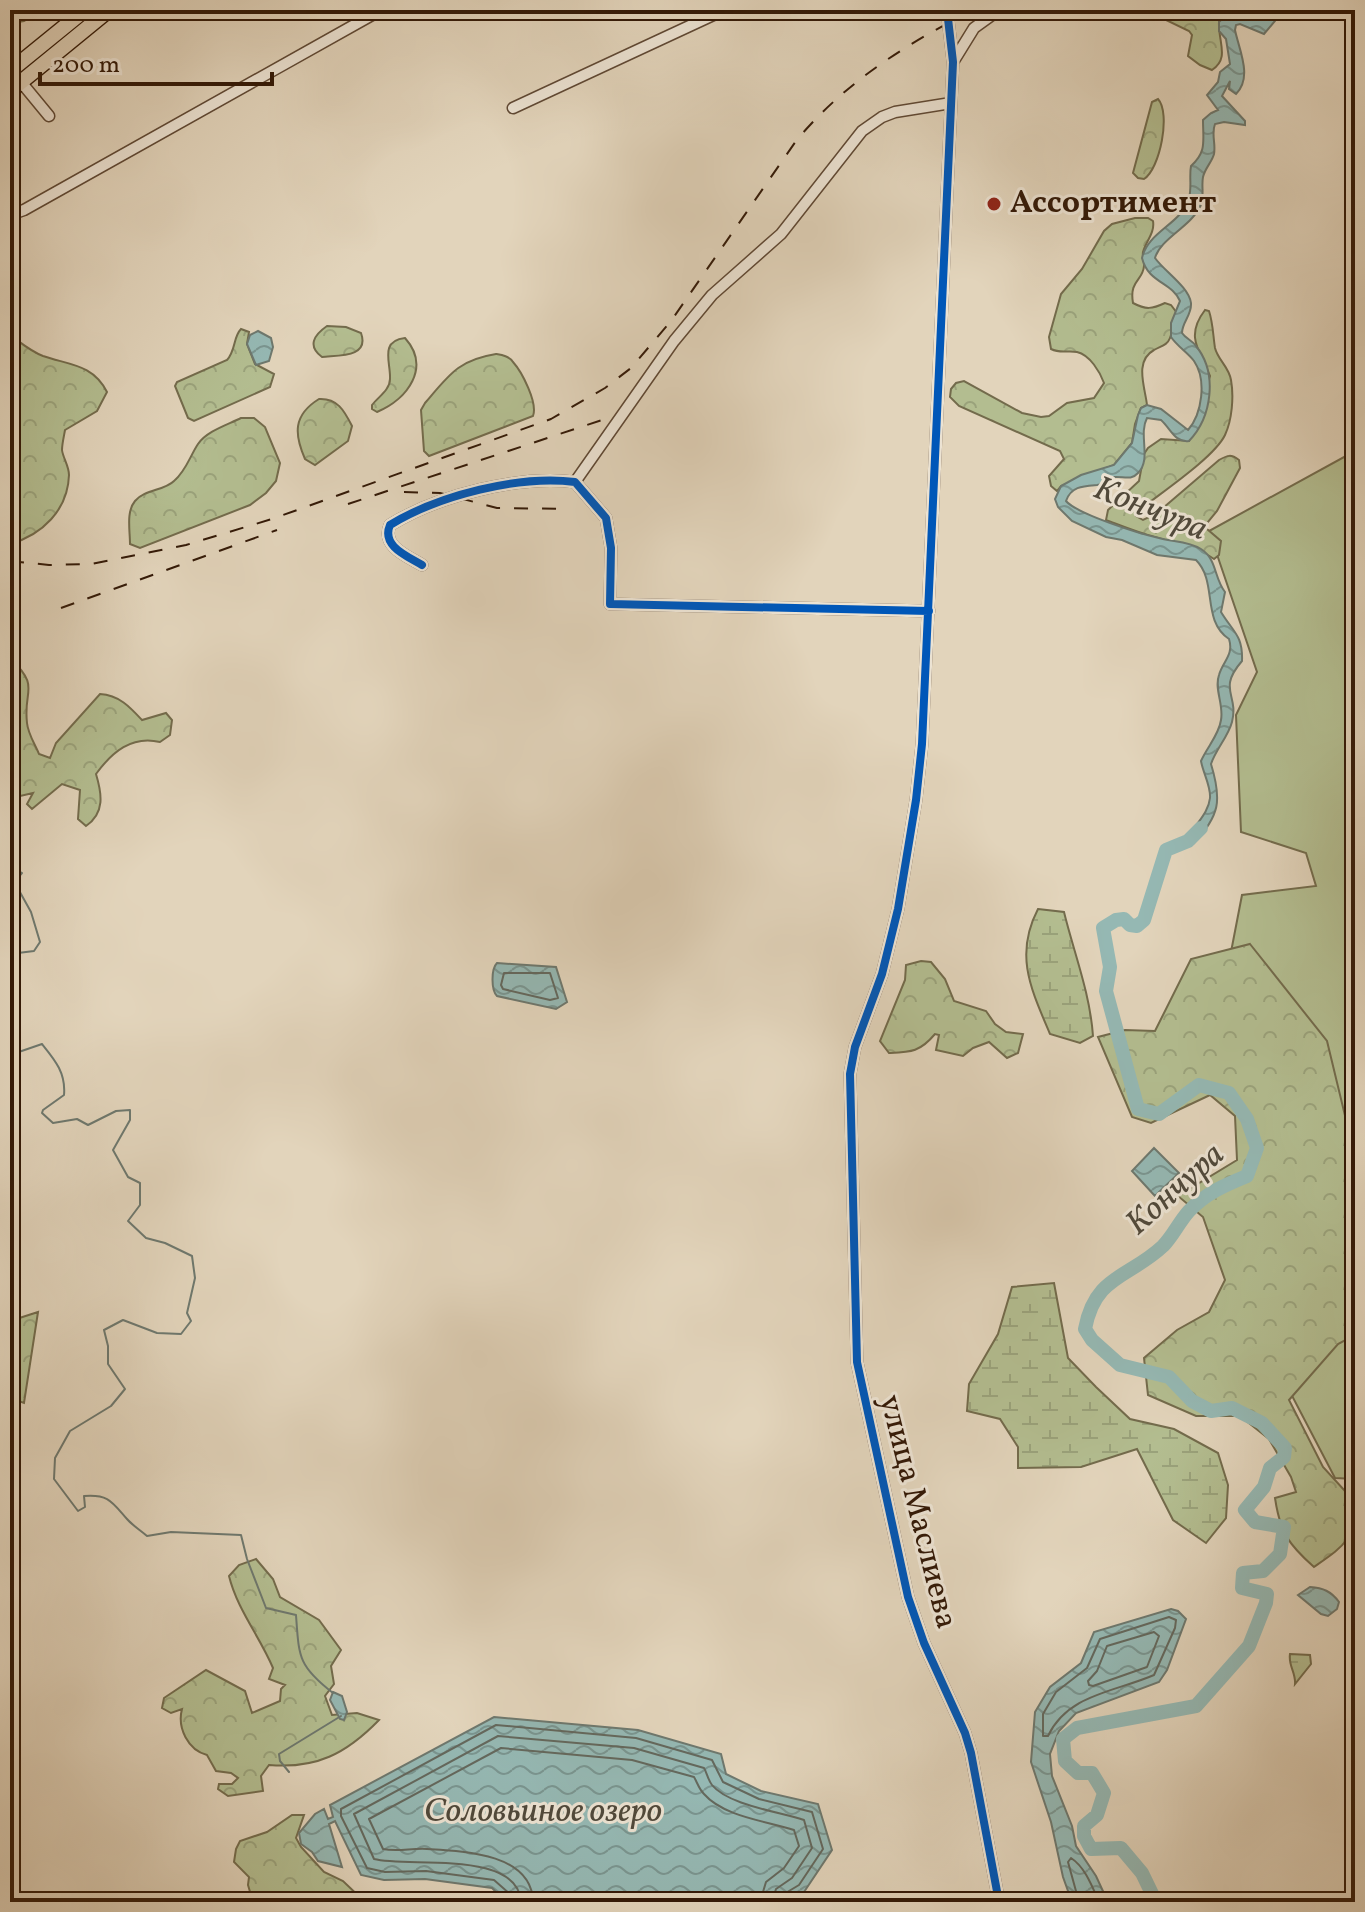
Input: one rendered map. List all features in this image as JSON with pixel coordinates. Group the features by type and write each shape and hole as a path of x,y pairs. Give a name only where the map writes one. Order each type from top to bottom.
{"highway":[{"path":"14,82 85,10"},
{"path":"14,82 41,65 109,10"}],"street":[{"path":"10,215 381,10"},
{"path":"513,108 724,10"},
{"name":"улица Маслиева","path":"947,10 953,62 929,611 917,789 898,909 882,974 855,1047 850,1074 857,1362 908,1597 924,1643 965,1733 999,1902"},
{"path":"953,62 974,28 999,10"},
{"path":"14,82 49,116"},
{"path":"575,482 674,341 712,295 781,234 862,131 895,112 951,103"},
{"path":"422,565 396,549 388,540 390,525 435,504 496,486 541,480 575,482 606,518 611,548 610,604 929,611"}],"green space":[{"path":"10,10 42,10 24,21 12,23"},
{"path":"1174,10 1194,16 1210,10 1231,10 1219,22 1222,55 1212,70 1188,56 1192,35 1166,20 1169,12"},
{"path":"1158,99 1164,116 1159,153 1150,173 1144,179 1138,178 1133,173 1152,102"},
{"path":"1148,218 1153,225 1143,252 1143,271 1134,285 1133,303 1149,308 1165,303 1171,305 1177,313 1171,335 1167,343 1154,350 1144,361 1142,375 1147,405 1141,408 1132,443 1114,465 1061,486 1057,491 1051,486 1049,476 1064,459 1060,451 959,406 950,397 951,389 956,383 964,381 1022,413 1041,417 1049,416 1067,403 1094,398 1104,383 1094,364 1077,352 1051,349 1049,337 1061,294 1082,269 1104,231 1112,224"},
{"path":"1205,310 1209,311 1216,352 1231,380 1232,408 1225,435 1210,454 1137,512 1136,516 1143,520 1156,514 1219,460 1229,456 1236,458 1240,468 1217,511 1207,523 1207,529 1221,541 1219,555 1214,559 1191,547 1106,520 1108,510 1139,481 1148,448 1161,439 1189,441 1210,376 1198,351 1195,335"},
{"path":"327,326 346,327 361,333 361,347 350,354 322,357 315,349 314,341"},
{"path":"241,329 249,332 247,344 255,364 274,374 270,387 194,421 188,418 175,386 177,382 227,360"},
{"path":"10,335 38,354 87,371 107,392 97,411 65,430 62,450 69,475 64,499 58,510 33,534 10,544"},
{"path":"405,338 413,349 416,371 406,391 377,412 372,405 389,383 389,348 392,343"},
{"path":"496,354 510,358 521,373 531,396 533,416 429,456 424,451 421,410 425,403 455,370 472,360"},
{"path":"319,399 339,406 352,426 348,441 315,465 305,459 298,426 304,412"},
{"path":"241,418 254,418 265,427 280,463 276,481 266,493 250,505 140,548 130,544 129,516 135,501 174,481 202,439"},
{"path":"1355,451 1355,1230 1231,952 1242,895 1316,886 1306,853 1241,832 1236,715 1257,672 1209,531"},
{"path":"10,658 28,683 27,723 39,754 50,758 56,743 100,694 118,699 142,720 166,713 172,720 170,735 160,742 132,743 116,752 102,766 96,774 100,789 99,809 86,826 78,819 80,790 62,784 32,809 27,804 33,793 16,797 10,792"},
{"path":"1038,909 1064,912 1085,989 1093,1036 1080,1043 1050,1034 1032,987 1026,957 1027,942"},
{"path":"1250,944 1327,1041 1355,1157 1355,1335 1338,1344 1289,1400 1323,1467 1355,1502 1353,1525 1346,1541 1314,1567 1292,1544 1283,1529 1275,1498 1296,1492 1269,1439 1240,1416 1196,1416 1148,1395 1144,1358 1177,1330 1209,1312 1225,1280 1203,1217 1178,1196 1237,1160 1235,1116 1210,1095 1151,1123 1132,1117 1098,1037 1125,1030 1155,1031 1191,959"},
{"path":"931,962 945,979 954,1001 986,1011 995,1024 1006,1032 1023,1034 1018,1053 1007,1058 989,1042 963,1056 936,1050 939,1035 935,1034 915,1050 889,1053 880,1041 905,980 906,965"},
{"path":"1355,1236 1355,1479 1335,1478 1289,1390"},
{"path":"1054,1283 1068,1358 1130,1419 1174,1429 1218,1453 1228,1485 1226,1518 1206,1543 1173,1520 1137,1449 1081,1467 1018,1468 1018,1447 1000,1419 967,1411 969,1384 998,1334 1012,1287"},
{"path":"38,1312 24,1403 10,1398 10,1321"},
{"path":"10,1437 17,1442 13,1567 10,1569"},
{"path":"256,1559 273,1579 280,1597 319,1620 341,1650 331,1666 334,1684 325,1696 332,1715 357,1713 379,1720 354,1742 329,1757 286,1766 269,1765 261,1776 263,1791 228,1796 218,1789 219,1784 232,1784 238,1778 231,1773 216,1771 207,1755 189,1743 181,1724 182,1709 171,1713 162,1708 164,1698 206,1670 245,1691 252,1713 280,1701 281,1689 285,1685 269,1679 273,1668 237,1600 229,1576 239,1565"},
{"path":"1290,1654 1310,1655 1311,1664 1295,1684 1290,1662"},
{"path":"292,1815 304,1815 296,1838 301,1847 324,1872 343,1881 365,1902 253,1902 249,1877 234,1862 236,1849 240,1841 267,1832"}],"water":[{"path":"1231,10 1255,15 1262,10 1275,10 1275,21 1264,34 1236,25 1244,80 1236,94 1229,89 1230,81 1222,96 1245,121 1245,125 1215,124 1214,154 1203,177 1200,207 1163,245 1155,258 1181,285 1191,303 1182,333 1196,346 1207,369 1209,395 1203,420 1189,441 1184,441 1177,438 1161,420 1147,418 1144,461 1138,473 1133,477 1114,477 1078,488 1071,492 1066,501 1082,512 1110,523 1201,549 1213,563 1225,592 1221,612 1239,639 1242,661 1231,679 1232,722 1211,764 1217,788 1216,807 1209,825 1193,844 1188,843 1189,838 1209,805 1209,789 1201,761 1220,725 1222,714 1218,680 1230,649 1229,639 1215,622 1203,569 1196,560 1157,555 1072,521 1058,507 1055,499 1061,486 1081,475 1114,465 1132,443 1141,408 1147,405 1161,409 1188,430 1197,415 1202,387 1198,369 1192,358 1171,337 1171,323 1180,301 1172,290 1149,273 1142,258 1151,241 1180,215 1189,198 1191,166 1200,156 1203,146 1203,120 1218,110 1207,95 1218,82 1220,72 1230,64 1226,39 1219,31 1219,22"},
{"path":"258,331 271,338 273,347 269,361 256,365 247,344 250,335"},
{"path":"497,963 556,967 567,1002 556,1009 497,996 492,980"},
{"path":"1154,1148 1179,1173 1155,1196 1132,1171"},
{"path":"1310,1587 1333,1595 1339,1602 1337,1609 1328,1616 1321,1614 1298,1595"},
{"path":"1171,1609 1186,1619 1167,1670 1159,1682 1076,1713 1059,1731 1050,1754 1052,1776 1072,1826 1076,1846 1096,1876 1108,1902 1072,1902 1031,1762 1035,1712 1050,1687 1081,1663 1094,1632"},
{"path":"333,1692 342,1696 347,1712 344,1720 340,1719 330,1700"},
{"name":"Соловьиное озеро","path":"494,1717 638,1730 721,1754 726,1774 761,1791 818,1804 832,1850 804,1892 783,1902 506,1902 492,1888 425,1879 384,1880 361,1875 335,1821 329,1824 342,1867 318,1861 301,1844 299,1833 315,1814 324,1809 328,1819 333,1817 330,1805"}],"waterway":[{"name":"Кончура","path":"1156,1902 1142,1873 1121,1848 1091,1849 1084,1836 1084,1826 1097,1815 1104,1793 1092,1773 1078,1773 1065,1761 1063,1739 1077,1728 1196,1706 1249,1646 1267,1594 1242,1588 1243,1573 1263,1571 1280,1554 1284,1527 1255,1522 1245,1510 1264,1487 1270,1468 1284,1457 1285,1448 1262,1423 1232,1408 1211,1411 1192,1401 1169,1377 1120,1365 1092,1340 1085,1329 1090,1311 1105,1287 1163,1246 1185,1215 1202,1199 1247,1176 1257,1148 1247,1119 1229,1093 1199,1085 1159,1114 1138,1109 1106,991 1110,967 1103,928 1116,920 1124,919 1130,925 1137,926 1144,920 1166,850 1188,841 1201,828"},
{"path":"10,866 22,873 16,885 31,912 40,942 34,951 10,954"},
{"path":"10,1055 42,1044 55,1061 63,1080 64,1095 42,1113 53,1123 77,1119 88,1125 116,1111 130,1110 130,1120 113,1150 128,1177 140,1183 140,1205 128,1221 146,1238 192,1256 195,1278 187,1313 191,1321 181,1334 157,1333 123,1320 104,1330 108,1364 125,1389 111,1406 70,1431 55,1458 54,1479 78,1511 85,1507 84,1496 105,1498 147,1536 171,1532 241,1535 266,1608 296,1615 302,1660 333,1693"},
{"path":"289,1772 280,1761 279,1754 341,1716"}],"railway":[{"path":"10,561 49,565 91,564 186,545 272,519 551,419 605,388 631,368 671,321 796,141 834,101 877,66 973,10"},
{"path":"348,504 602,420"},
{"path":"404,492 440,493 497,508 570,509"},
{"path":"61,608 277,530"}],"cycle path":[{"path":"947,10 953,62 922,744 898,909 882,974 855,1047 850,1074 857,1362 908,1597 971,1753 999,1902"},
{"path":"422,565 392,545 388,532 390,525 455,496 480,490 529,482 575,482 606,518 611,548 610,604 929,611"}],"place":[{"name":"Ассортимент","path":"994,204"}]}
